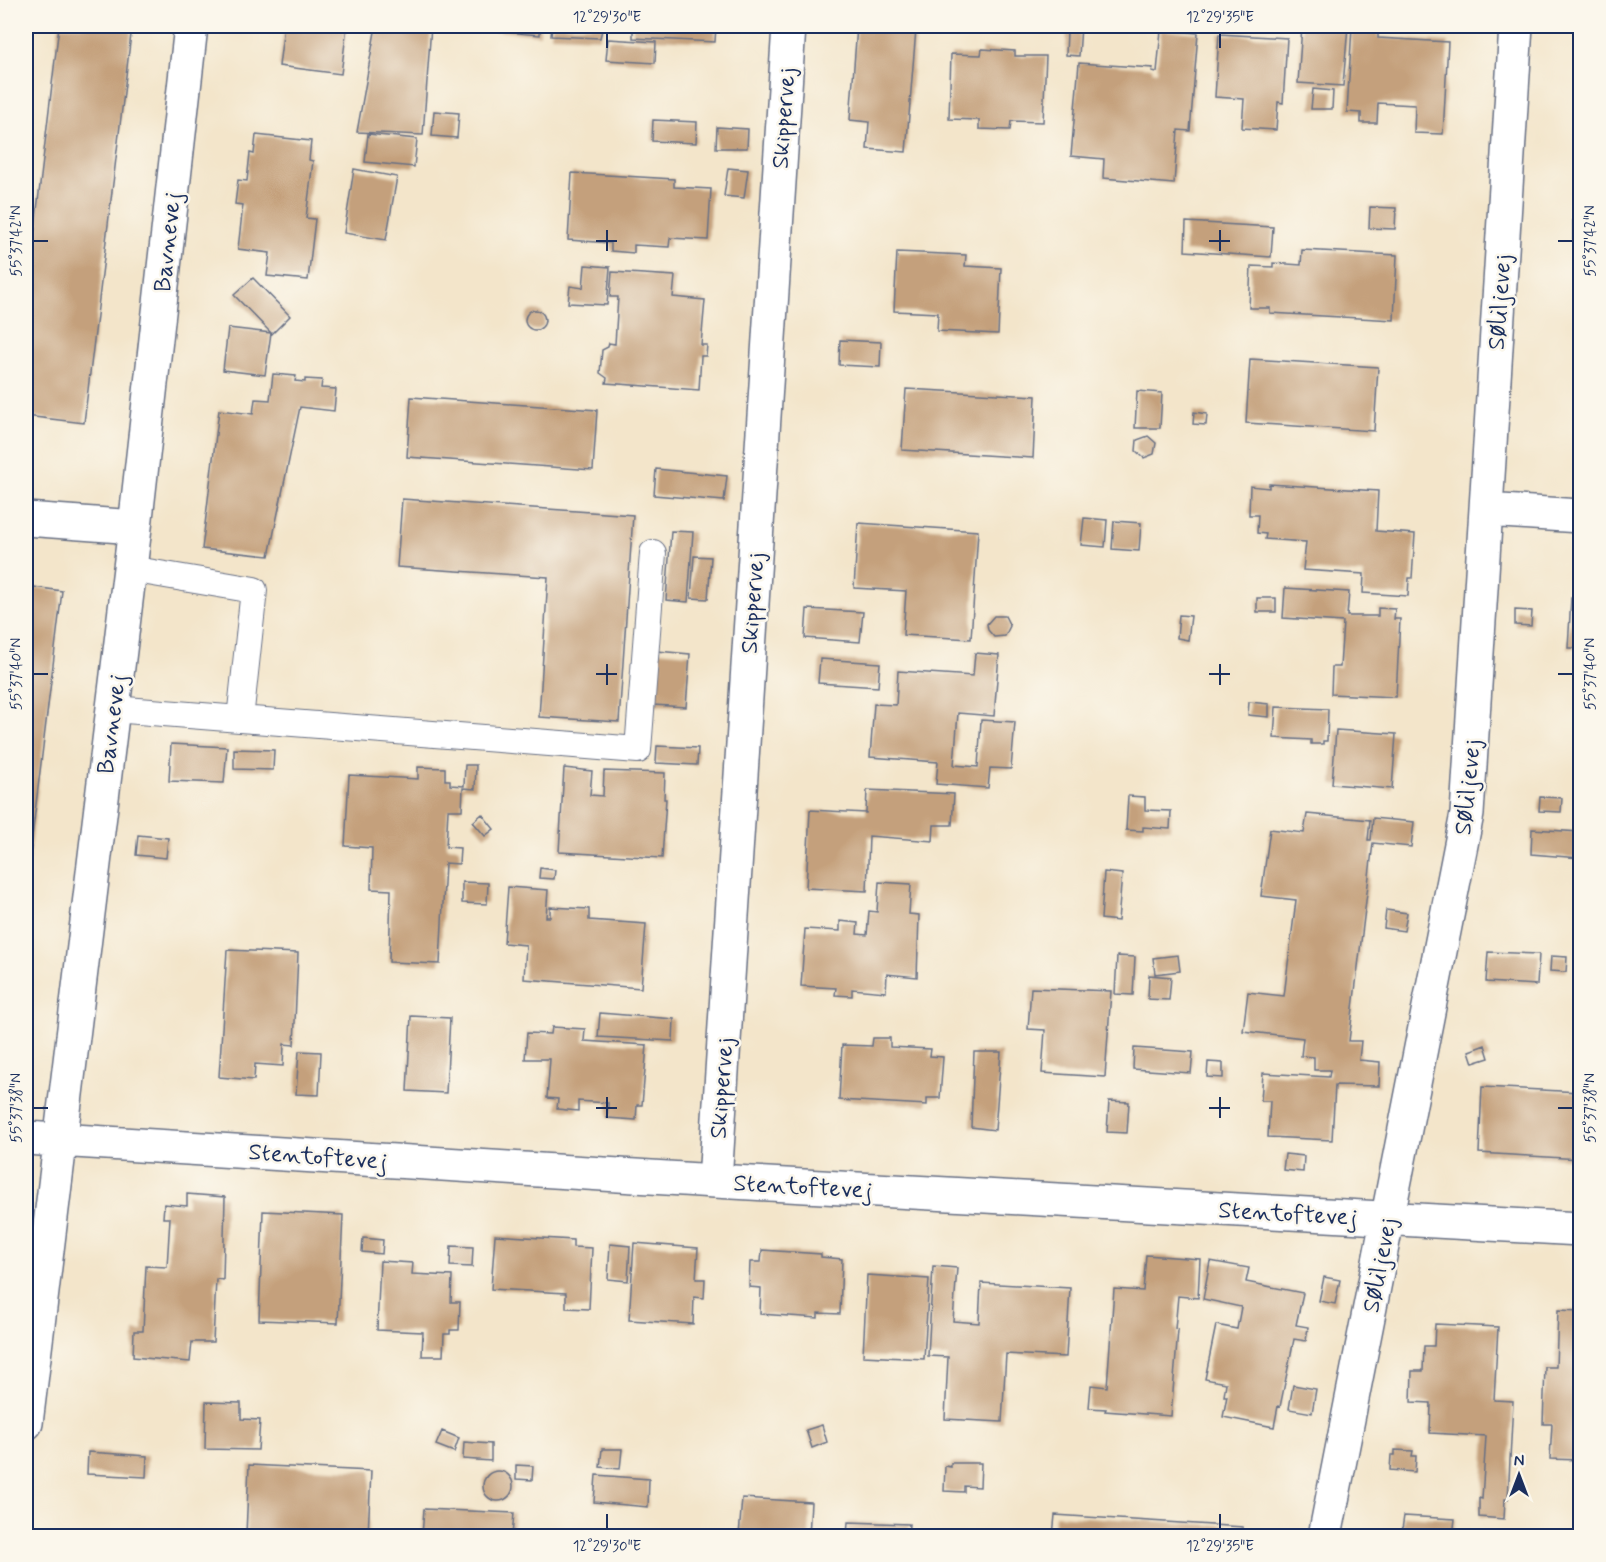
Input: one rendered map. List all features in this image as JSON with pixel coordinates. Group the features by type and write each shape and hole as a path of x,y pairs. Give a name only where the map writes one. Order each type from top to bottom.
{"street":[{"name":"Bavnevej","path":"26,1423 135,527 191,26"},
{"name":"Skippervej","path":"715,1181 789,26"},
{"name":"Søliljevej","path":"1325,1536 1467,814 1516,26"},
{"path":"1486,510 1581,516"},
{"path":"26,519 135,527"},
{"name":"Stentoftevej","path":"26,1138 715,1181 1581,1229"}],"lane":[{"path":"113,709 638,750 652,553"},
{"path":"130,569 254,590 240,718"}],"building":[{"path":"59,26 132,26 84,423 26,416 26,302"},
{"path":"284,26 347,26 341,74 279,66"},
{"path":"376,26 431,26 423,135 357,132"},
{"path":"540,26 540,35 453,27"},
{"path":"552,26 603,26 600,38 551,36"},
{"path":"633,26 716,26 715,42 633,38"},
{"path":"857,26 932,26 931,30 916,29 906,152 867,149 869,122 850,120"},
{"path":"1052,26 1081,26 1079,56 1066,55 1067,32 1051,31"},
{"path":"1302,26 1348,26 1343,86 1298,83"},
{"path":"1352,26 1378,26 1378,38 1448,42 1443,134 1414,133 1415,105 1378,103 1377,123 1361,123 1361,113 1347,112"},
{"path":"1161,30 1198,33 1190,131 1178,130 1174,184 1103,178 1104,159 1071,156 1079,63 1153,68 1152,71 1157,72"},
{"path":"1219,34 1287,38 1283,103 1278,102 1276,130 1242,128 1244,99 1215,97"},
{"path":"608,39 656,42 655,63 606,60"},
{"path":"982,49 1015,51 1015,56 1046,56 1043,122 1011,121 1010,130 979,129 979,120 949,119 951,54 981,55"},
{"path":"1313,89 1333,91 1332,109 1311,109"},
{"path":"1579,101 1580,128 1577,128"},
{"path":"434,111 459,113 457,138 432,136"},
{"path":"653,120 697,122 696,143 652,141"},
{"path":"717,127 748,129 747,148 716,148"},
{"path":"368,134 417,139 414,167 365,162"},
{"path":"256,135 311,141 309,160 313,161 306,218 315,219 308,280 267,276 270,253 238,249 243,205 235,204 238,180 247,181 250,153 254,154"},
{"path":"728,168 748,170 744,198 724,196"},
{"path":"354,169 397,177 386,240 344,233"},
{"path":"572,173 674,179 674,187 711,189 708,240 670,238 669,247 634,245 634,253 611,251 611,243 568,240"},
{"path":"1370,207 1396,208 1395,229 1369,228"},
{"path":"1573,216 1580,216 1580,239 1573,239"},
{"path":"1186,222 1273,227 1271,257 1185,251"},
{"path":"1302,250 1397,255 1394,320 1270,313 1270,308 1249,308 1251,266 1273,267 1273,263 1301,265"},
{"path":"897,252 966,255 965,266 1001,268 998,334 937,331 938,313 894,311"},
{"path":"585,265 610,267 607,305 568,303 570,286 583,288"},
{"path":"612,272 675,276 673,297 705,300 701,345 707,345 706,356 701,356 699,390 606,383 607,378 600,373 602,350 608,347 609,343 615,344 618,297 610,297"},
{"path":"253,278 290,316 272,334 234,295"},
{"path":"535,310 542,313 545,320 542,327 535,330 528,327 525,320 528,313"},
{"path":"228,328 271,333 265,375 223,370"},
{"path":"840,340 881,342 880,367 839,365"},
{"path":"1250,359 1378,367 1374,431 1246,423"},
{"path":"273,374 296,376 295,381 322,380 321,388 336,389 334,411 300,407 269,556 202,549 219,410 253,414 255,399 270,400"},
{"path":"906,389 1036,396 1033,458 902,450"},
{"path":"1137,391 1162,393 1160,428 1135,428"},
{"path":"411,397 597,410 593,470 407,457"},
{"path":"1194,412 1207,414 1206,425 1193,424"},
{"path":"1148,436 1156,443 1154,454 1144,458 1136,451 1137,440"},
{"path":"656,469 727,476 724,501 654,495"},
{"path":"1269,484 1378,491 1376,531 1415,534 1412,578 1409,578 1408,596 1363,593 1364,574 1303,570 1306,542 1265,539 1266,534 1257,533 1258,515 1249,515 1250,486 1269,488"},
{"path":"402,499 633,515 619,722 539,717 548,577 397,567"},
{"path":"1084,518 1107,520 1105,547 1081,545"},
{"path":"1114,521 1141,523 1139,551 1112,549"},
{"path":"858,523 978,531 971,639 903,635 906,591 854,588"},
{"path":"671,531 693,532 688,602 666,600"},
{"path":"694,556 711,557 708,599 691,598"},
{"path":"26,586 62,591 27,878 26,878"},
{"path":"1285,588 1349,592 1347,616 1378,616 1378,608 1395,609 1394,619 1400,619 1396,697 1331,694 1332,667 1340,667 1343,622 1283,618"},
{"path":"1257,598 1276,598 1276,612 1257,612"},
{"path":"1571,598 1580,598 1580,648 1568,648"},
{"path":"807,609 863,612 860,642 805,638"},
{"path":"1515,610 1532,611 1531,626 1515,625"},
{"path":"1179,615 1191,616 1188,640 1177,638"},
{"path":"994,616 1005,616 1010,626 1005,636 994,637 988,630 987,624"},
{"path":"657,651 690,654 686,707 653,705"},
{"path":"975,653 999,655 994,716 958,713 954,765 978,767 981,720 1015,722 1011,769 990,768 988,788 936,784 938,762 870,757 874,704 896,705 898,671 973,676"},
{"path":"820,659 880,663 878,687 818,683"},
{"path":"1249,702 1269,704 1269,717 1248,715"},
{"path":"1276,707 1328,709 1327,741 1323,741 1323,744 1311,744 1311,740 1274,738"},
{"path":"1336,730 1396,734 1392,789 1332,784"},
{"path":"171,744 227,747 224,783 169,781"},
{"path":"657,746 698,748 697,765 656,763"},
{"path":"234,749 274,750 273,770 234,769"},
{"path":"465,765 476,765 475,789 463,788 462,810 448,810 446,847 460,848 459,864 445,863 440,964 389,962 391,890 371,889 372,848 345,846 349,775 418,779 418,767 445,768 445,780 450,780 450,785 464,786"},
{"path":"564,768 592,771 590,795 603,796 604,771 665,773 664,799 666,799 662,858 559,852"},
{"path":"867,790 954,794 952,825 934,825 933,841 869,836 867,891 806,888 810,810 866,813"},
{"path":"1128,796 1145,797 1145,810 1171,811 1170,829 1143,827 1143,831 1126,830"},
{"path":"1540,797 1562,798 1561,812 1539,811"},
{"path":"482,814 494,829 485,836 473,822"},
{"path":"1307,814 1370,820 1368,840 1371,840 1373,818 1414,822 1411,847 1373,843 1349,1041 1361,1041 1359,1060 1380,1062 1379,1086 1335,1085 1332,1140 1268,1137 1270,1101 1261,1101 1263,1073 1329,1077 1330,1070 1314,1070 1314,1057 1301,1056 1303,1038 1243,1031 1248,992 1284,996 1296,900 1261,896 1270,829 1304,833"},
{"path":"1532,829 1580,832 1580,858 1531,854"},
{"path":"138,835 168,838 166,858 136,855"},
{"path":"540,868 555,870 554,879 539,878"},
{"path":"1104,872 1122,874 1118,921 1101,919"},
{"path":"462,882 488,883 487,904 462,903"},
{"path":"879,882 911,884 909,914 919,915 917,977 887,974 886,992 852,989 852,996 835,995 836,988 801,986 805,929 840,931 840,921 858,923 857,934 867,935 869,911 877,912"},
{"path":"508,887 548,890 546,917 550,917 550,907 589,909 589,920 646,924 641,988 524,979 526,945 504,943"},
{"path":"1386,910 1407,913 1404,931 1384,928"},
{"path":"227,950 298,953 294,1045 284,1044 283,1066 255,1064 254,1080 219,1077"},
{"path":"1488,952 1539,954 1537,985 1486,982"},
{"path":"1178,955 1180,971 1155,974 1153,958"},
{"path":"1117,956 1135,957 1133,995 1115,994"},
{"path":"1551,956 1567,957 1566,972 1550,971"},
{"path":"1149,975 1171,977 1169,1000 1148,999"},
{"path":"1031,988 1111,991 1105,1077 1042,1073 1045,1030 1028,1029"},
{"path":"600,1013 674,1019 673,1041 598,1037"},
{"path":"411,1016 450,1018 446,1093 407,1091"},
{"path":"552,1027 585,1029 584,1041 647,1045 642,1105 637,1105 636,1120 607,1118 608,1103 578,1101 578,1111 557,1109 558,1099 547,1098 550,1059 525,1059 527,1033 551,1034"},
{"path":"873,1038 890,1038 890,1047 931,1049 930,1056 943,1057 940,1098 927,1098 927,1105 839,1100 842,1045 872,1046"},
{"path":"1485,1045 1489,1058 1473,1063 1469,1051"},
{"path":"1134,1048 1193,1052 1191,1073 1133,1069"},
{"path":"299,1051 321,1052 319,1095 296,1094"},
{"path":"974,1052 1001,1052 995,1130 971,1127"},
{"path":"1208,1062 1223,1063 1223,1078 1207,1077"},
{"path":"1482,1087 1580,1092 1580,1159 1479,1153"},
{"path":"1109,1101 1129,1102 1127,1133 1107,1132"},
{"path":"1285,1154 1304,1156 1303,1172 1283,1170"},
{"path":"187,1194 225,1197 223,1280 216,1279 213,1342 192,1342 190,1362 133,1357 134,1331 143,1331 146,1266 167,1267 170,1218 163,1218 164,1204 187,1206"},
{"path":"263,1211 343,1215 338,1323 259,1320"},
{"path":"495,1235 573,1240 573,1247 592,1248 589,1309 566,1308 566,1293 491,1289"},
{"path":"363,1238 383,1240 382,1254 362,1252"},
{"path":"634,1243 698,1248 696,1279 705,1279 704,1298 694,1297 693,1324 629,1320"},
{"path":"610,1244 630,1246 628,1281 608,1279"},
{"path":"451,1246 473,1247 472,1267 450,1266"},
{"path":"762,1250 821,1254 821,1257 842,1259 840,1314 818,1313 818,1318 760,1314 761,1288 749,1287 750,1262 761,1262"},
{"path":"1146,1255 1200,1259 1198,1298 1178,1296 1175,1329 1178,1330 1171,1416 1089,1408 1091,1385 1107,1387 1114,1289 1143,1291"},
{"path":"380,1261 413,1263 412,1274 452,1276 451,1302 460,1302 459,1330 450,1330 450,1334 444,1334 443,1356 422,1356 423,1332 377,1330"},
{"path":"1210,1261 1249,1268 1246,1282 1303,1293 1296,1325 1308,1327 1306,1341 1294,1339 1274,1427 1223,1417 1227,1396 1224,1396 1226,1383 1205,1379 1216,1325 1237,1329 1241,1307 1203,1299"},
{"path":"933,1266 957,1268 953,1321 979,1323 981,1283 1070,1288 1066,1357 1006,1354 1002,1422 945,1419 948,1357 928,1356"},
{"path":"867,1275 929,1279 924,1359 863,1356"},
{"path":"1324,1277 1340,1280 1335,1304 1319,1301"},
{"path":"1558,1310 1580,1311 1580,1460 1550,1459 1552,1424 1543,1424 1545,1367 1556,1367"},
{"path":"1435,1324 1498,1327 1494,1400 1513,1401 1508,1499 1505,1499 1504,1519 1479,1517 1486,1436 1430,1433 1431,1403 1411,1402 1412,1371 1423,1371 1424,1346 1434,1346"},
{"path":"1293,1385 1316,1389 1312,1413 1289,1409"},
{"path":"206,1402 241,1403 241,1419 260,1420 258,1450 205,1449"},
{"path":"822,1425 827,1442 812,1448 806,1430"},
{"path":"442,1431 459,1438 454,1452 436,1445"},
{"path":"464,1442 491,1444 491,1461 463,1459"},
{"path":"602,1449 622,1449 620,1469 600,1467"},
{"path":"1395,1450 1413,1451 1412,1456 1416,1456 1415,1472 1390,1470 1391,1455 1395,1455"},
{"path":"88,1452 147,1456 146,1477 87,1474"},
{"path":"951,1463 981,1463 980,1487 964,1486 964,1492 944,1491 945,1466 951,1467"},
{"path":"249,1465 371,1471 368,1536 246,1534"},
{"path":"516,1465 533,1466 532,1480 516,1479"},
{"path":"498,1471 508,1476 513,1486 508,1496 498,1501 488,1496 483,1486 488,1476"},
{"path":"596,1475 649,1479 648,1507 594,1502"},
{"path":"742,1498 811,1502 809,1536 739,1536"},
{"path":"424,1509 514,1513 512,1536 422,1536"},
{"path":"1055,1515 1243,1527 1243,1536 1053,1536"},
{"path":"1404,1516 1455,1519 1453,1536 1401,1536"},
{"path":"848,1522 909,1524 908,1536 847,1536"},
{"path":"929,1533 955,1535 955,1536 928,1536"}]}
